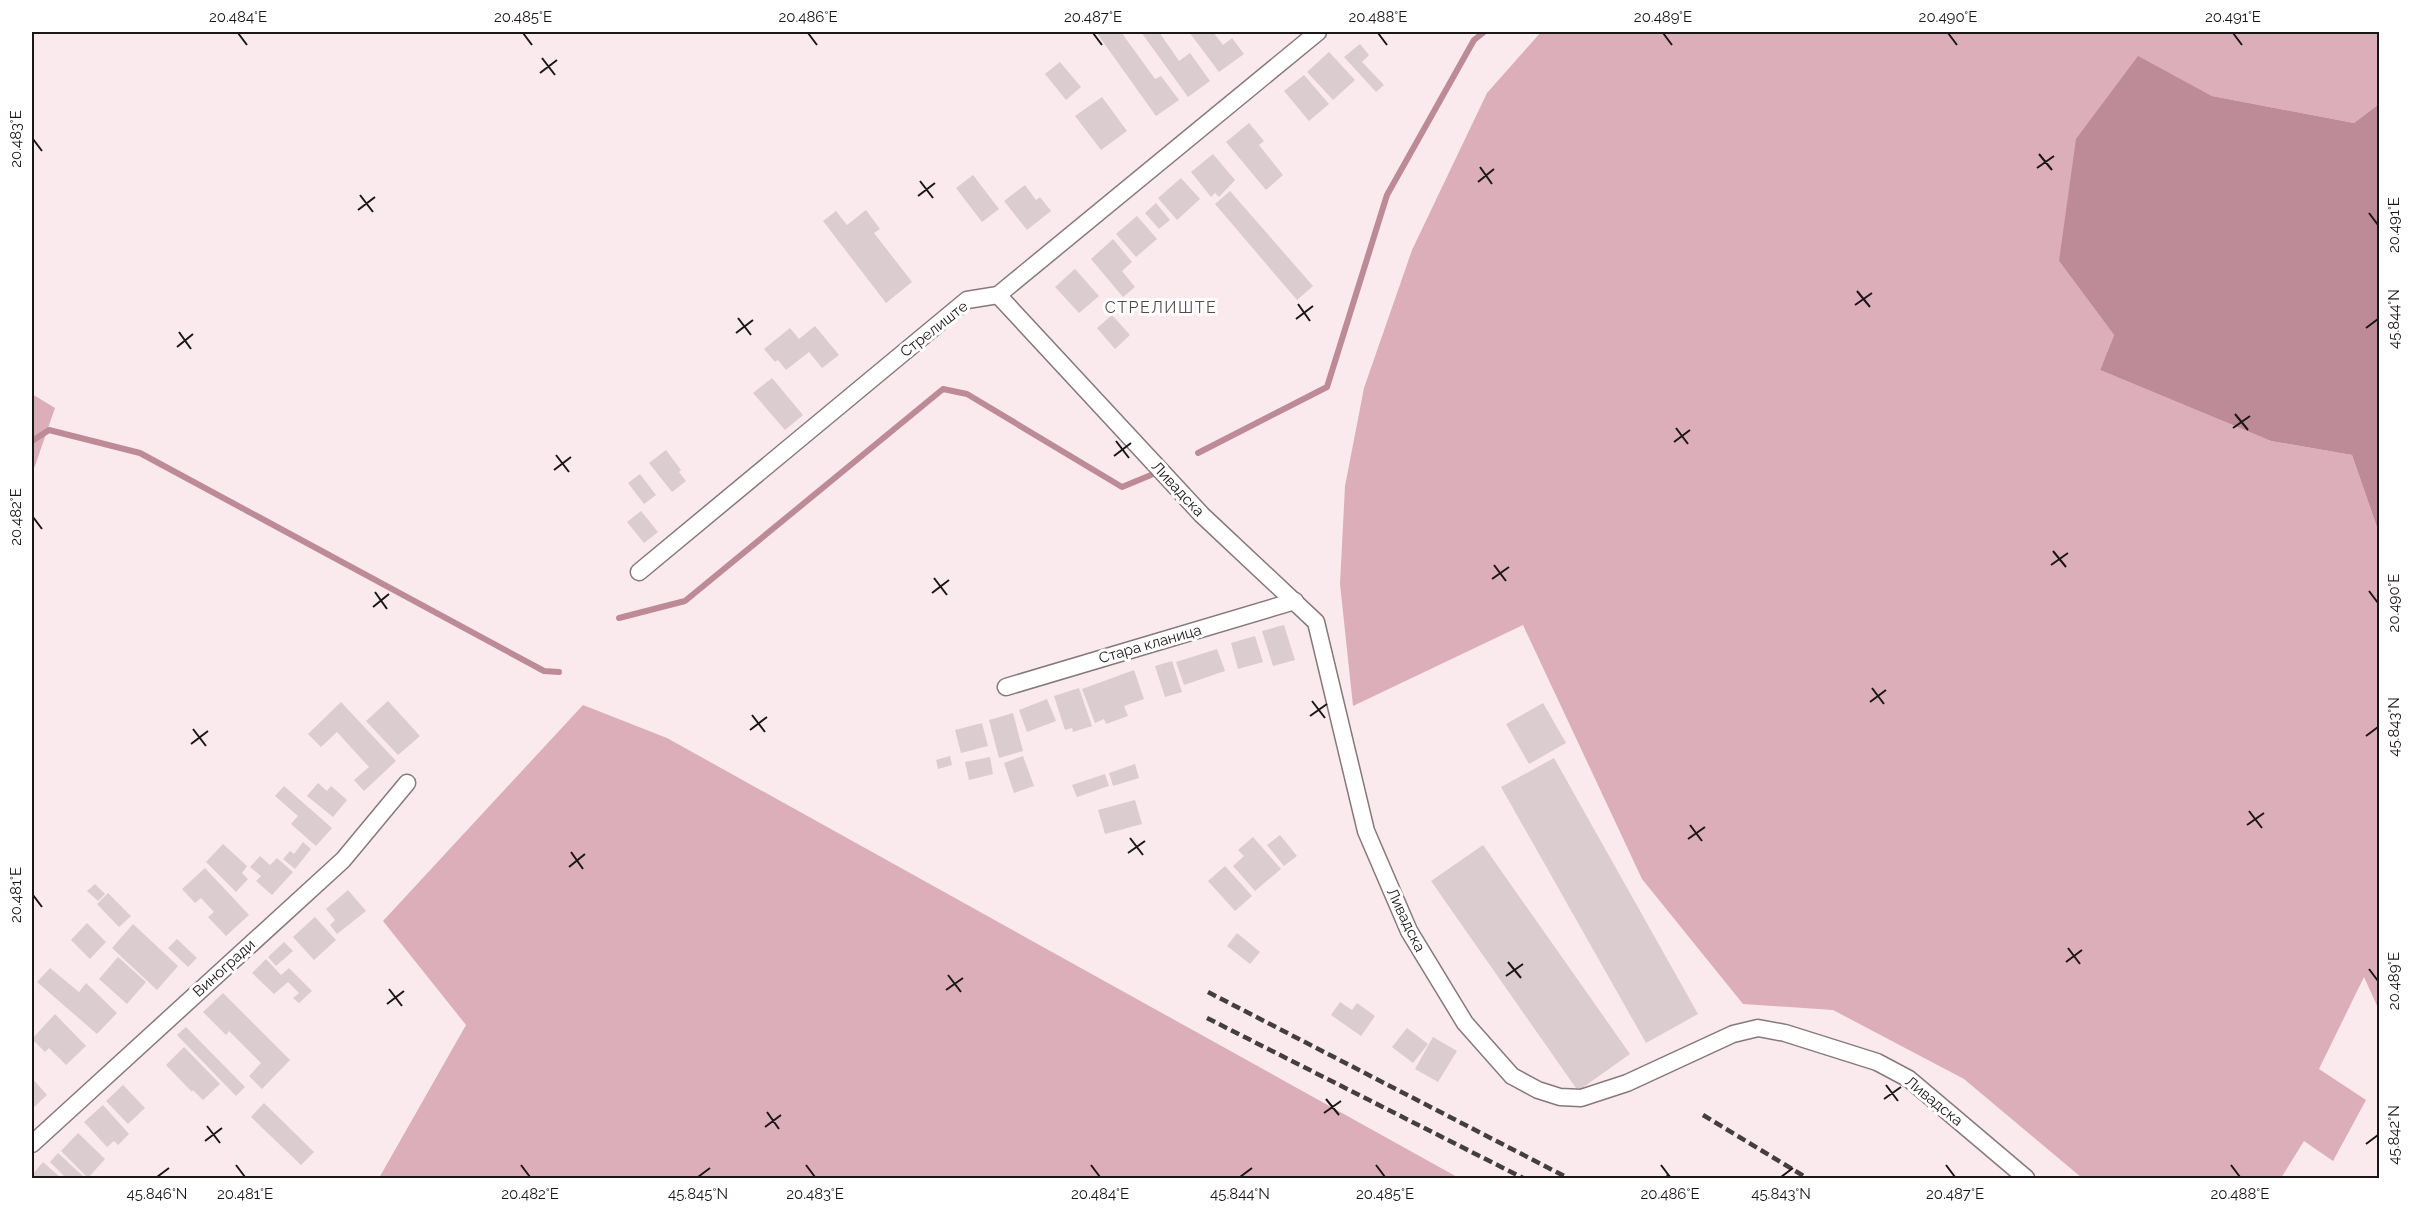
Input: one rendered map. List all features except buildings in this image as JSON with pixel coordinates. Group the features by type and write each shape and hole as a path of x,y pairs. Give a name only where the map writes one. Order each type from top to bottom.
{"street":[{"name":"Стрелиште","path":"639,572 968,300 998,294 1318,32"},
{"name":"Ливадска","path":"998,294 1202,515 1316,622 1366,831 1409,931 1465,1023 1512,1076 1538,1090 1560,1097 1581,1098 1627,1083 1733,1034 1758,1028 1785,1033 1877,1062 1909,1078 2026,1179"},
{"name":"Стара кланица","path":"1006,687 1295,601"},
{"name":"Виногради","path":"32,1144 343,860 407,783"}],"shaded area":[{"path":"1541,32 2379,32 2379,104 2354,123 2212,96 2138,57 2059,261 2114,335 2100,370 2271,441 2352,455 2379,533 2379,1010 2364,977 2319,1069 2366,1100 2333,1161 2304,1141 2281,1178 2082,1178 1964,1079 1833,1010 1743,1004 1642,879 1523,625 1353,706 1340,584 1345,486 1364,388 1412,250 1487,93"},
{"path":"2138,56 2212,96 2354,123 2379,104 2379,533 2352,455 2271,441 2100,370 2114,335 2059,261 2076,139"},
{"path":"32,394 55,408 32,471"},
{"path":"583,705 667,738 1459,1178 379,1178 466,1025 383,921"}],"waterway":[{"path":"1198,453 1327,387 1387,195 1474,40 1484,32"},
{"path":"619,618 685,601 943,389 967,394 1122,487 1151,475"},
{"path":"32,441 49,430 140,453 544,671 559,672"}],"railway":[{"path":"1208,992 1568,1178"},
{"path":"1207,1018 1523,1178"},
{"path":"1703,1115 1807,1178"},
{"path":"1666,1176 1670,1178"}],"district":[{"name":"СТРЕЛИШТЕ","path":"1161,307"}]}
